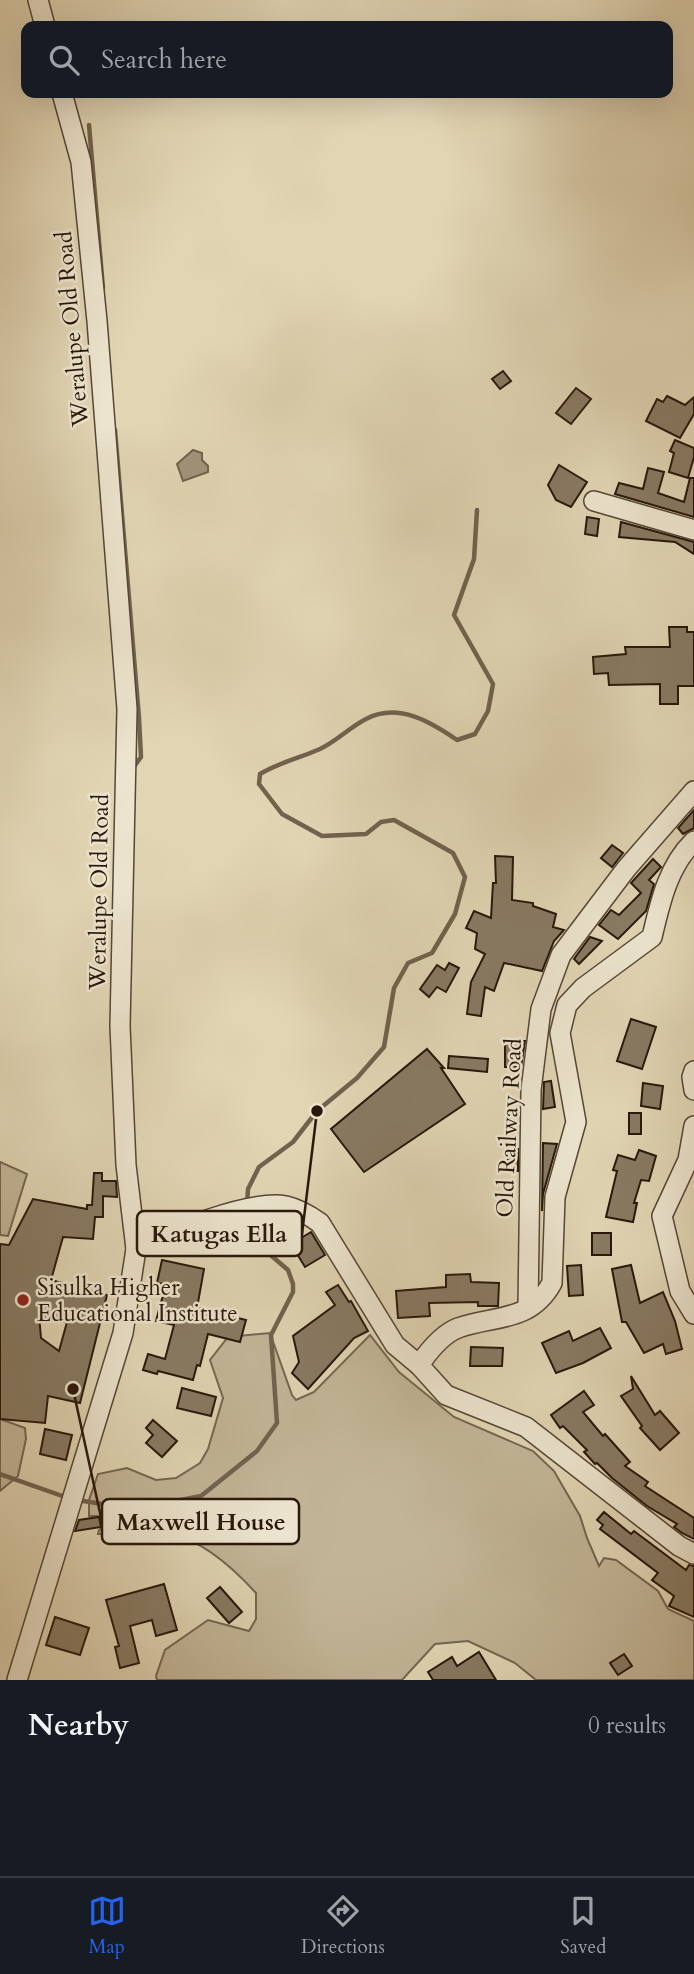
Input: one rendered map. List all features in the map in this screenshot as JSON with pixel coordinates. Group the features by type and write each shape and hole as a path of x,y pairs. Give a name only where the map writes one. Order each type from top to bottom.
{"street":[{"path":"38,0 44,21"},
{"name":"Weralupe Old Road","path":"17,1680 122,1333 136,1249 126,1165 120,1026 127,709 98,335 81,162 63,98"},
{"path":"594,501 694,530"},
{"name":"Old Railway Road","path":"528,1308 531,1090 541,1009 561,955 626,869 694,791"},
{"path":"419,1365 428,1351 456,1329 507,1318 528,1308 545,1295 552,1283 555,1198 576,1122 559,1033 567,1005 583,988 652,937 663,890 685,850 694,841"},
{"path":"694,1071 694,1090"},
{"path":"694,1126 688,1160 662,1216 680,1290 694,1314"},
{"path":"136,1249 167,1234 246,1210 284,1206 306,1213 320,1223 395,1345 419,1365 446,1395 526,1427 694,1555"}],"shaded area":[{"path":"193,450 202,453 202,460 208,466 208,472 183,481 177,464"},
{"path":"0,1162 27,1174 8,1236 0,1235"},
{"path":"270,1333 296,1400 314,1392 370,1335 399,1372 454,1417 533,1451 554,1471 580,1516 599,1566 604,1558 616,1560 658,1591 668,1609 694,1621 694,1680 536,1680 515,1663 468,1641 435,1644 402,1680 157,1680 165,1650 208,1620 249,1631 256,1619 256,1593 217,1557 182,1537 155,1532 98,1534 103,1527 102,1516 89,1516 89,1500 98,1474 127,1468 156,1480 176,1478 200,1463 208,1449 223,1398 210,1360 228,1337"},
{"path":"0,1419 25,1428 26,1439 18,1476 0,1491"}],"building":[{"path":"503,371 511,381 500,389 492,379"},
{"path":"576,388 591,399 571,424 556,413"},
{"path":"667,396 685,405 694,397 694,414 680,438 646,421 657,399 663,402"},
{"path":"675,440 694,448 688,478 669,472 674,453 670,451"},
{"path":"559,465 587,482 571,507 556,500 548,485"},
{"path":"648,468 664,472 658,493 684,502 690,478 694,478 694,517 615,494 619,483 643,489"},
{"path":"587,517 599,519 597,536 585,534"},
{"path":"621,522 694,542 694,554 675,542 619,537"},
{"path":"669,627 687,627 687,632 694,632 694,686 678,686 678,704 660,704 660,684 609,685 608,673 594,674 593,657 626,654 625,647 670,647"},
{"path":"694,810 694,828 683,834 678,828"},
{"path":"612,845 623,853 612,867 601,858"},
{"path":"495,856 513,857 512,900 533,903 533,906 556,914 553,927 564,930 554,941 542,971 504,963 494,991 485,987 481,1016 467,1014 471,982 485,954 475,949 477,933 466,928 474,911 491,918 493,883 496,883"},
{"path":"653,859 661,867 649,880 654,884 646,911 618,939 599,925 611,910 619,915 641,893 631,883"},
{"path":"590,937 602,941 579,964 574,959"},
{"path":"449,963 459,968 446,992 437,987 429,997 420,989 437,965 445,970"},
{"path":"631,1019 656,1027 642,1069 617,1061"},
{"path":"505,1041 525,1041 521,1067 505,1067"},
{"path":"427,1049 444,1068 441,1068 465,1104 364,1172 331,1129"},
{"path":"449,1056 488,1059 487,1072 448,1068"},
{"path":"551,1081 555,1107 543,1109 544,1082"},
{"path":"643,1083 663,1086 660,1109 641,1106"},
{"path":"629,1113 641,1113 641,1134 629,1134"},
{"path":"543,1143 557,1144 543,1194 542,1211"},
{"path":"508,1149 518,1149 518,1171 507,1171"},
{"path":"639,1150 656,1156 649,1181 641,1180 634,1203 637,1203 633,1222 606,1217 618,1155 635,1160"},
{"name":"Sisulka Higher Educational Institute","path":"94,1173 102,1173 102,1181 116,1181 117,1197 103,1196 103,1217 95,1217 93,1239 63,1237 51,1280 107,1295 80,1403 48,1396 45,1423 0,1419 0,1244 9,1245 33,1199 87,1209 87,1205 92,1205","holes":["39,1315 67,1322 59,1351 41,1338"]},
{"path":"311,1232 325,1255 305,1267 291,1244"},
{"path":"592,1233 611,1233 611,1255 592,1255"},
{"path":"162,1260 204,1269 197,1308 246,1320 240,1342 208,1334 200,1366 197,1365 193,1380 143,1370 148,1354 165,1359 174,1325 156,1321 166,1284 157,1283"},
{"path":"581,1265 583,1295 569,1296 567,1266"},
{"path":"631,1265 640,1303 663,1292 675,1321 682,1349 666,1354 663,1344 644,1353 626,1322 622,1322 612,1269"},
{"path":"470,1274 471,1282 499,1283 498,1306 478,1306 478,1302 429,1303 430,1316 398,1318 396,1291 446,1287 446,1275"},
{"path":"338,1285 349,1302 351,1301 368,1331 354,1338 308,1389 292,1373 299,1362 293,1336 335,1305 326,1292"},
{"path":"600,1328 611,1348 556,1373 542,1343 569,1331 573,1341"},
{"path":"471,1347 503,1348 502,1366 470,1366"},
{"path":"631,1376 655,1415 660,1411 679,1433 660,1450 640,1428 642,1426 621,1396 633,1389"},
{"path":"182,1388 216,1397 211,1416 177,1408"},
{"path":"584,1391 594,1405 583,1412 630,1462 625,1466 648,1482 645,1486 694,1518 694,1539 674,1527 677,1524 647,1506 595,1464 584,1452 587,1450 563,1426 560,1428 551,1415"},
{"path":"153,1420 177,1441 162,1457 146,1443 153,1435 146,1428"},
{"path":"45,1429 72,1435 66,1460 40,1454"},
{"path":"604,1512 631,1534 634,1531 686,1570 689,1565 694,1566 694,1617 669,1606 674,1596 652,1580 658,1573 600,1529 603,1525 597,1520"},
{"path":"99,1517 101,1527 75,1531 79,1520"},
{"path":"164,1584 177,1630 156,1636 152,1620 130,1626 139,1663 120,1668 115,1647 119,1646 106,1600"},
{"path":"220,1587 242,1612 229,1623 207,1598"},
{"path":"55,1617 89,1628 80,1655 46,1645"},
{"path":"479,1652 496,1680 433,1680 428,1672 452,1657 457,1666"},
{"path":"624,1654 632,1666 618,1675 610,1663"}],"waterway":[{"path":"89,125 103,288"},
{"path":"115,430 139,718 141,757 133,768"},
{"path":"247,1205 248,1189 259,1167 293,1142 317,1111 357,1078 384,1047 394,988 408,963 432,953 455,914 465,877 453,853 394,820 381,822 366,834 322,836 282,814 259,784 260,774 320,749 360,722 378,714 402,713 414,716 457,740 475,734 488,711 493,684 454,615 474,559 477,510"},
{"path":"77,1500 135,1509 201,1496 257,1451 277,1423 271,1335 293,1292 293,1284 288,1270 267,1252 254,1232 247,1213"},
{"path":"0,1474 68,1498"}],"place":[{"name":"Katugas Ella","path":"317,1111"},
{"name":"Sisulka Higher Educational Institute","path":"23,1300"},
{"name":"Maxwell House","path":"73,1389"}]}
